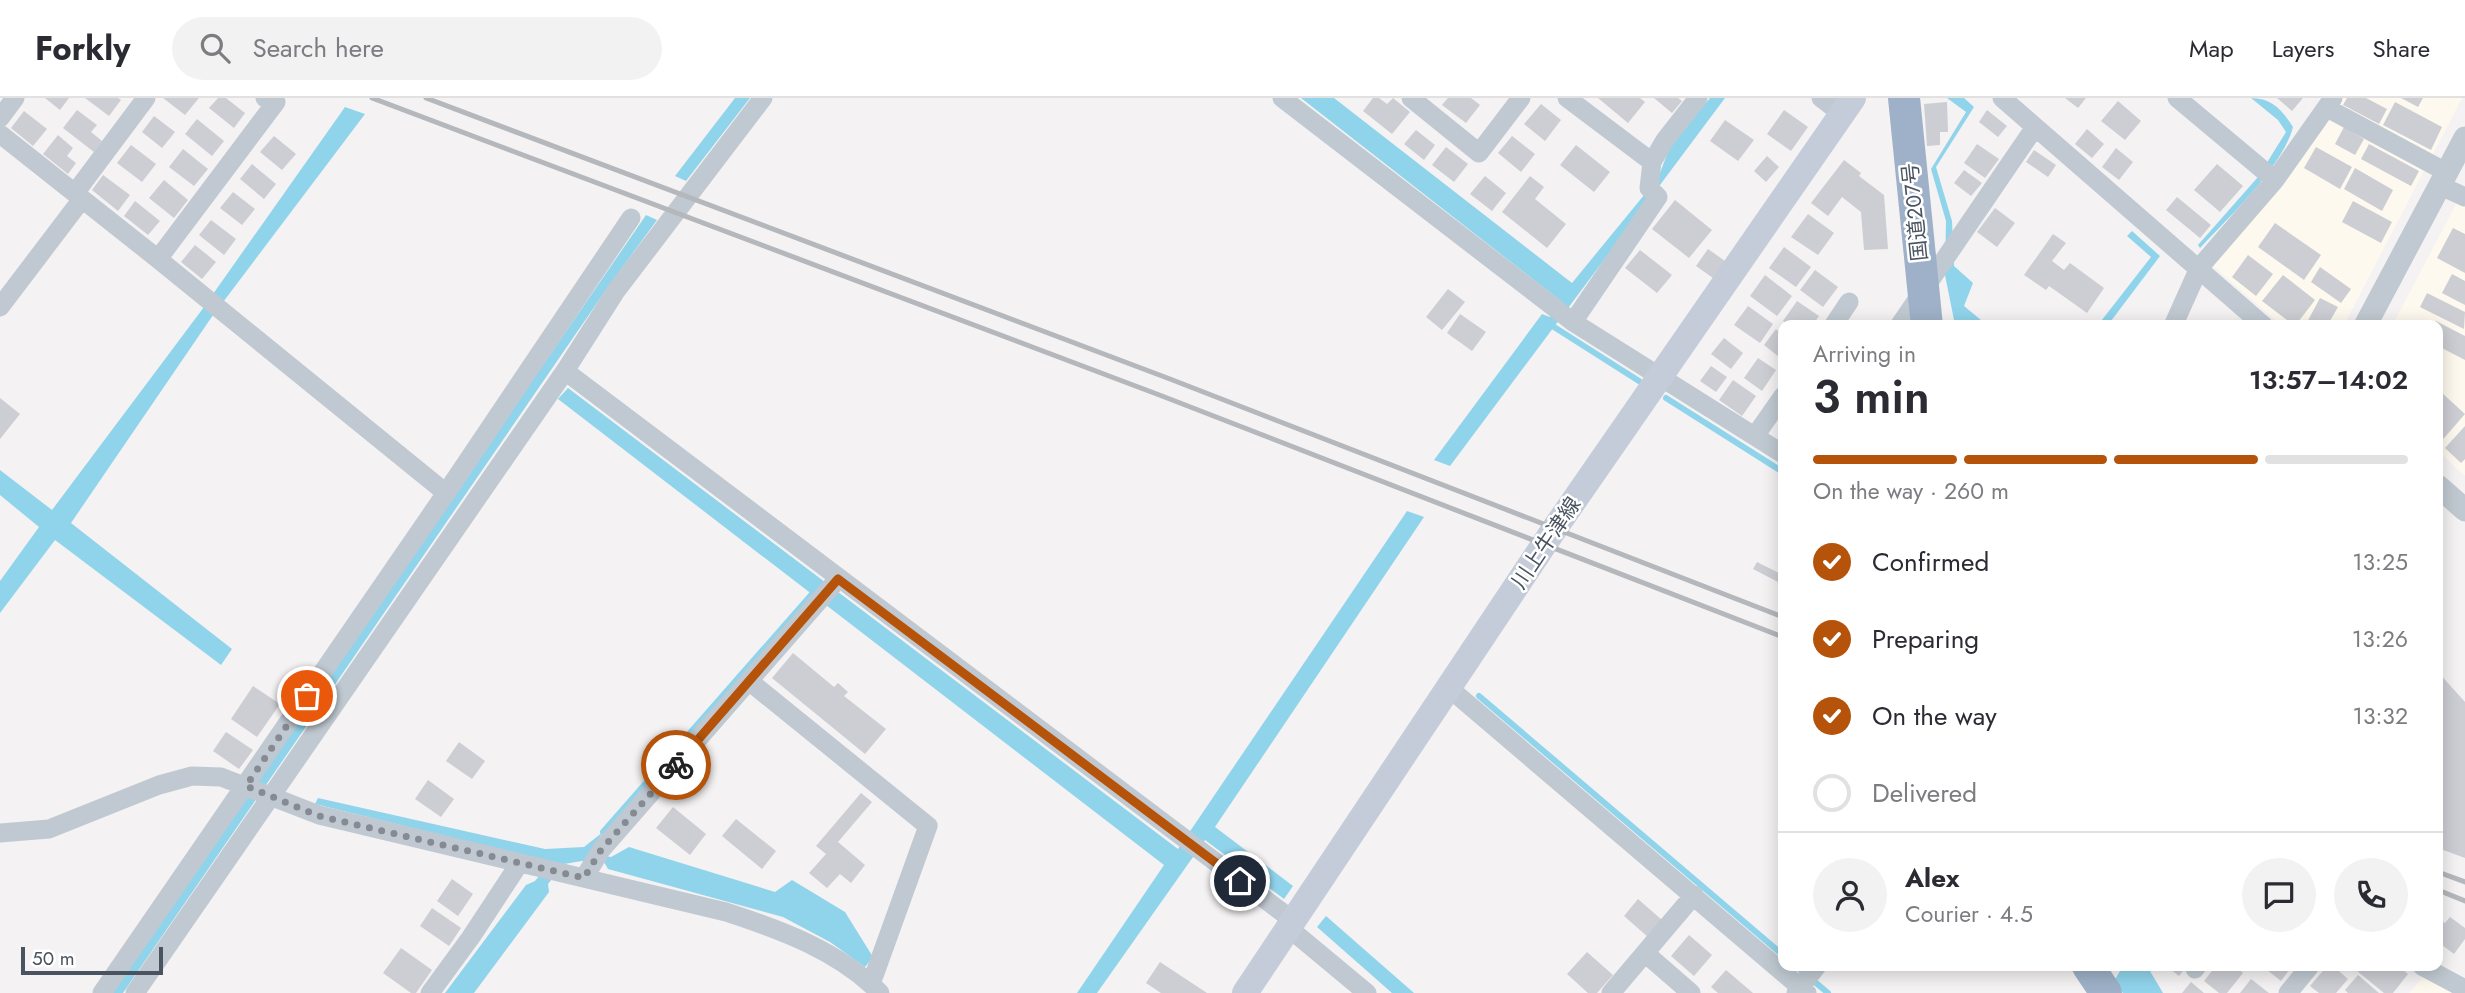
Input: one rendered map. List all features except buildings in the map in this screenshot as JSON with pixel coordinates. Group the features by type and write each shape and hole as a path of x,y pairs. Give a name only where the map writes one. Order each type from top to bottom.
{"highway":[{"name":"国道207号","path":"1904,98 1926,320"},
{"path":"2091,971 2106,993"}],"main road":[{"name":"川上牛津線","path":"1245,993 1555,528 1847,106"}],"street":[{"path":"0,118 15,98"},
{"path":"0,307 146,98"},
{"path":"159,259 276,102 265,98"},
{"path":"135,993 565,372 616,290 763,98"},
{"path":"1282,98 1573,322 1778,451"},
{"path":"1411,98 1479,153 1521,98"},
{"path":"1567,98 1652,162"},
{"path":"1573,322 1658,197 1649,187 1652,162 1665,140 1698,98"},
{"path":"1821,98 1847,106"},
{"path":"2002,98 2257,320"},
{"path":"2177,98 2275,180"},
{"path":"2176,320 2199,268 2275,180 2330,103 2444,179 2465,197"},
{"path":"1903,320 2035,127"},
{"path":"0,134 159,259 446,493"},
{"path":"2368,320 2465,138"},
{"path":"102,993 446,493 631,218"},
{"path":"1837,320 1849,302"},
{"path":"565,372 1203,853 1292,925 1367,993"},
{"path":"1755,436 1778,403"},
{"path":"2443,490 2465,510"},
{"path":"0,833 49,829 159,785 192,776 221,777 319,816 564,873 592,864 838,579"},
{"path":"592,864 776,928 832,956 876,988 928,826 749,681"},
{"path":"1449,688 1778,970"},
{"path":"430,993 519,864"},
{"path":"1611,993 1694,895"},
{"path":"1645,953 1691,993"},
{"path":"1780,971 1802,991 1814,971"},
{"path":"2288,993 2306,971"},
{"path":"2428,971 2465,989"}],"shaded area":[{"path":"2340,98 2462,98 2347,320 2275,320 2213,266"},
{"path":"2465,187 2465,476 2443,456 2443,320 2395,320"},
{"path":"2429,971 2439,971 2465,993 2409,993"}],"water":[{"path":"735,98 750,98 686,181 675,176"},
{"path":"1301,98 1334,98 1572,283 1658,178 1671,144 1710,98 1725,98 1450,466 1434,460 1542,314 1550,317 1562,302"},
{"path":"1947,98 1964,98 1974,107 1936,167 1952,221 1954,266 1973,283 1964,306 1981,320 1954,320 1945,275 1946,221 1931,169 1966,112"},
{"path":"2251,98 2265,100 2276,106 2293,127 2267,175 2200,248 2198,245 2258,177 2286,132 2278,120"},
{"path":"345,107 365,114 211,318 71,523 232,649 221,665 55,540 0,613 0,581 39,527 0,495 0,470 52,510 201,311"},
{"path":"646,215 657,220 608,287 123,993 111,993"},
{"path":"2132,231 2160,256 2112,320 2102,320 2151,257 2127,236"},
{"path":"568,388 1178,849 1407,511 1424,517 1215,827 1293,886 1284,899 1205,840 1097,993 1077,993 1164,865 558,399"},
{"path":"318,798 545,849 584,847 603,832 590,853 611,857 629,847 775,892 792,880 845,912 873,957 865,967 830,942 783,917 608,869 604,862 582,861 564,864 548,884 549,892 474,993 445,993 526,885 535,881 551,862 315,804"},
{"path":"1326,916 1414,993 1392,993 1317,927"},
{"path":"2120,971 2150,971 2163,993 2123,993 2114,981"}],"waterway":[{"path":"1554,327 1639,381"},
{"path":"1666,398 1778,469"},
{"path":"603,832 812,594"},
{"path":"1479,696 1778,951"},
{"path":"1802,971 1828,993"}],"railway":[{"path":"372,98 1162,396 1778,635"},
{"path":"426,98 1170,379 1778,615"},
{"path":"2443,874 2465,882"},
{"path":"2443,892 2465,901"}],"way so far":[{"path":"307,696 246,786 319,816 584,878 601,850 676,765"}],"route":[{"path":"676,765 838,579 1240,881"}]}
